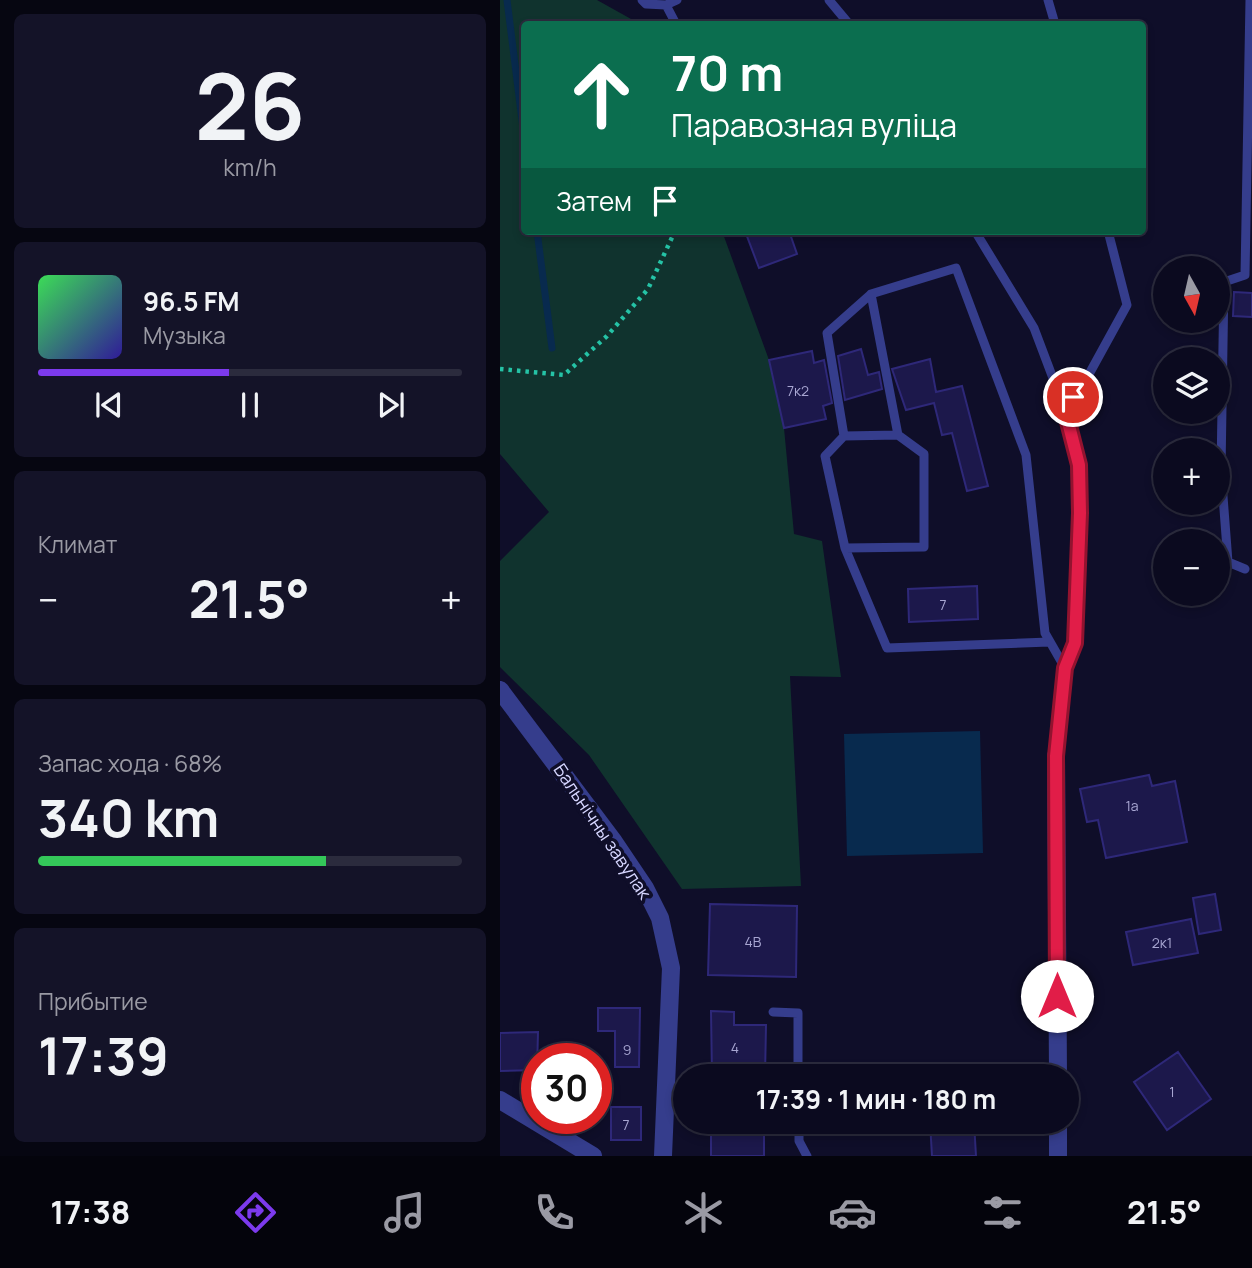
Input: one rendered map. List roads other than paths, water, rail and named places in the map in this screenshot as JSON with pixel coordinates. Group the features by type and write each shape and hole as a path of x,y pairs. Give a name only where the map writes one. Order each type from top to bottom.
{"street":[{"name":"Бальнічны завулак","path":"500,690 614,842 645,888 660,918 671,968 663,1156"},
{"path":"1056,756 1058,1064"},
{"path":"500,1100 593,1156"},
{"path":"1058,1134 1058,1156"}],"lane":[{"path":"642,0 646,4 666,5 677,0"},
{"path":"829,0 846,21"},
{"path":"1048,0 1054,21"},
{"path":"1245,569 1228,562 1221,470 1224,282 1245,275 1250,0"},
{"path":"666,5 674,21"},
{"path":"977,235 1034,328 1065,410 1079,465 1075,643 1065,668 1056,756"},
{"path":"1065,410 1088,376 1127,305 1109,235"},
{"path":"844,436 827,333 871,294 956,268 1026,454 1045,633 1065,668"},
{"path":"871,294 898,435"},
{"path":"845,548 924,547 924,454 898,435 844,436 826,456 845,548 887,648 1049,642"},
{"path":"773,1012 798,1013 798,1064"},
{"path":"799,1134 799,1141 807,1156"}],"water":[{"path":"980,731 983,853 847,856 844,734"}],"waterway":[{"path":"507,0 521,112"},
{"path":"538,235 552,348"}]}
